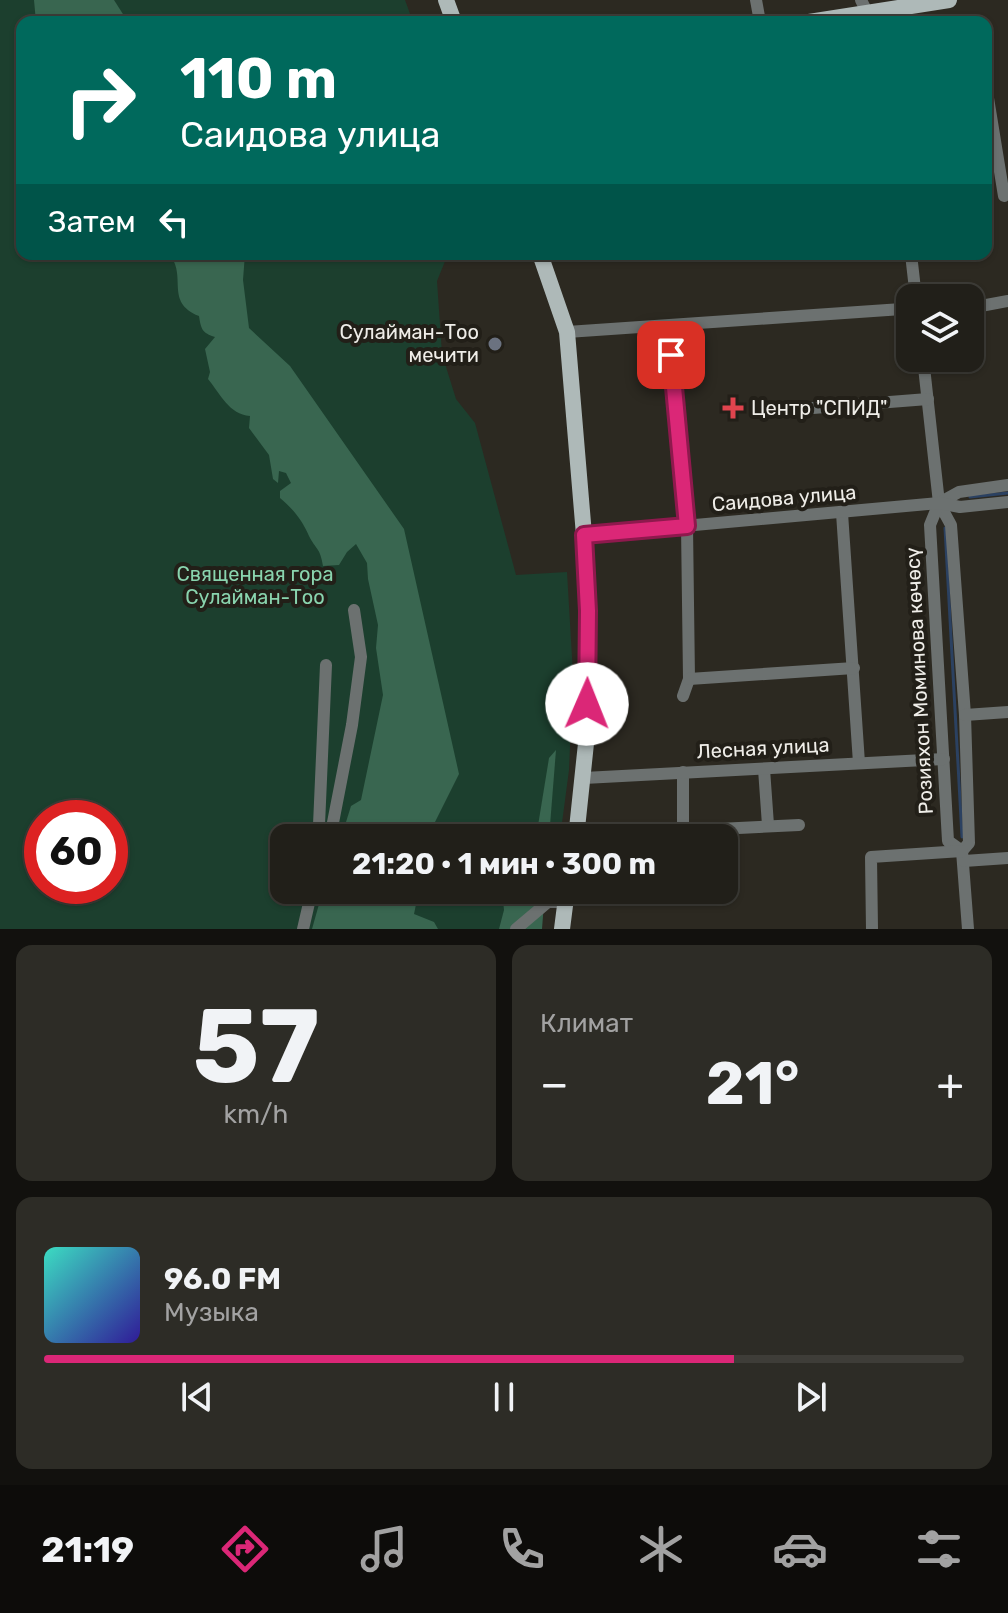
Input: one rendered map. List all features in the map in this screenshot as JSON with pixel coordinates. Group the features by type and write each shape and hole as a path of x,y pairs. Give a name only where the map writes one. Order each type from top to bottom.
{"main road":[{"path":"843,16 949,0"},
{"path":"542,260 567,332 584,535 588,611 584,778 578,824"},
{"path":"562,929 565,904"}],"street":[{"path":"992,122 1004,196"},
{"path":"912,260 914,284"},
{"path":"984,305 1008,301"},
{"path":"567,332 896,309"},
{"path":"668,326 687,526 689,679 683,696"},
{"name":"Розияхон Моминова көчөсү","path":"925,372 939,503 951,525 965,715 969,843 963,856 968,929"},
{"path":"800,409 928,399"},
{"name":"Саидова улица","path":"939,503 959,492 1008,485"},
{"name":"Саидова улица","path":"584,535 939,503 960,507 1008,502"},
{"name":"Розияхон Моминова көчөсү","path":"939,503 930,525 948,841 963,856"},
{"path":"842,513 859,763"},
{"path":"333,824 352,725 361,657 354,610"},
{"path":"318,824 326,665"},
{"path":"689,679 854,668"},
{"path":"965,715 1008,712"},
{"name":"Лесная улица","path":"584,778 944,759"},
{"path":"764,769 768,825"},
{"path":"683,772 683,824"},
{"path":"738,827 799,825"},
{"path":"872,929 871,857 1008,858"},
{"path":"303,929 307,904"},
{"path":"516,929 546,904"}],"green space":[{"name":"Священная гора Сулайман-Тоо","path":"0,0 405,0 411,16 16,16 16,260 446,260 437,281 442,354 456,399 475,423 516,575 567,572 573,674 569,770 562,824 270,824 270,904 534,904 519,929 0,929"},
{"path":"34,0 114,0 124,16 35,16"},
{"path":"173,260 245,260 243,280 249,328 290,366 404,529 459,774 434,824 345,824 351,806 361,800 383,695 376,648 378,625 367,563 356,544 339,565 323,566 319,552 300,520 280,498 280,491 291,483 286,473 279,471 278,483 273,479 269,455 249,428 250,416 231,408 208,379 210,372 205,349 215,337 205,332 199,316 182,304"},
{"path":"556,750 550,824 538,824 549,758"},
{"path":"319,904 416,904 414,914 434,922 438,929 312,929"},
{"path":"503,904 544,904 542,929 499,929"}],"waterway":[{"path":"970,497 1008,493"},
{"path":"945,528 962,837"}],"place":[{"name":"Сулайман-Тоо мечити","path":"495,344"},
{"name":"Центр \"СПИД\"","path":"733,408"}],"route":[{"path":"587,704 588,611 584,535 687,526 671,355"}]}
